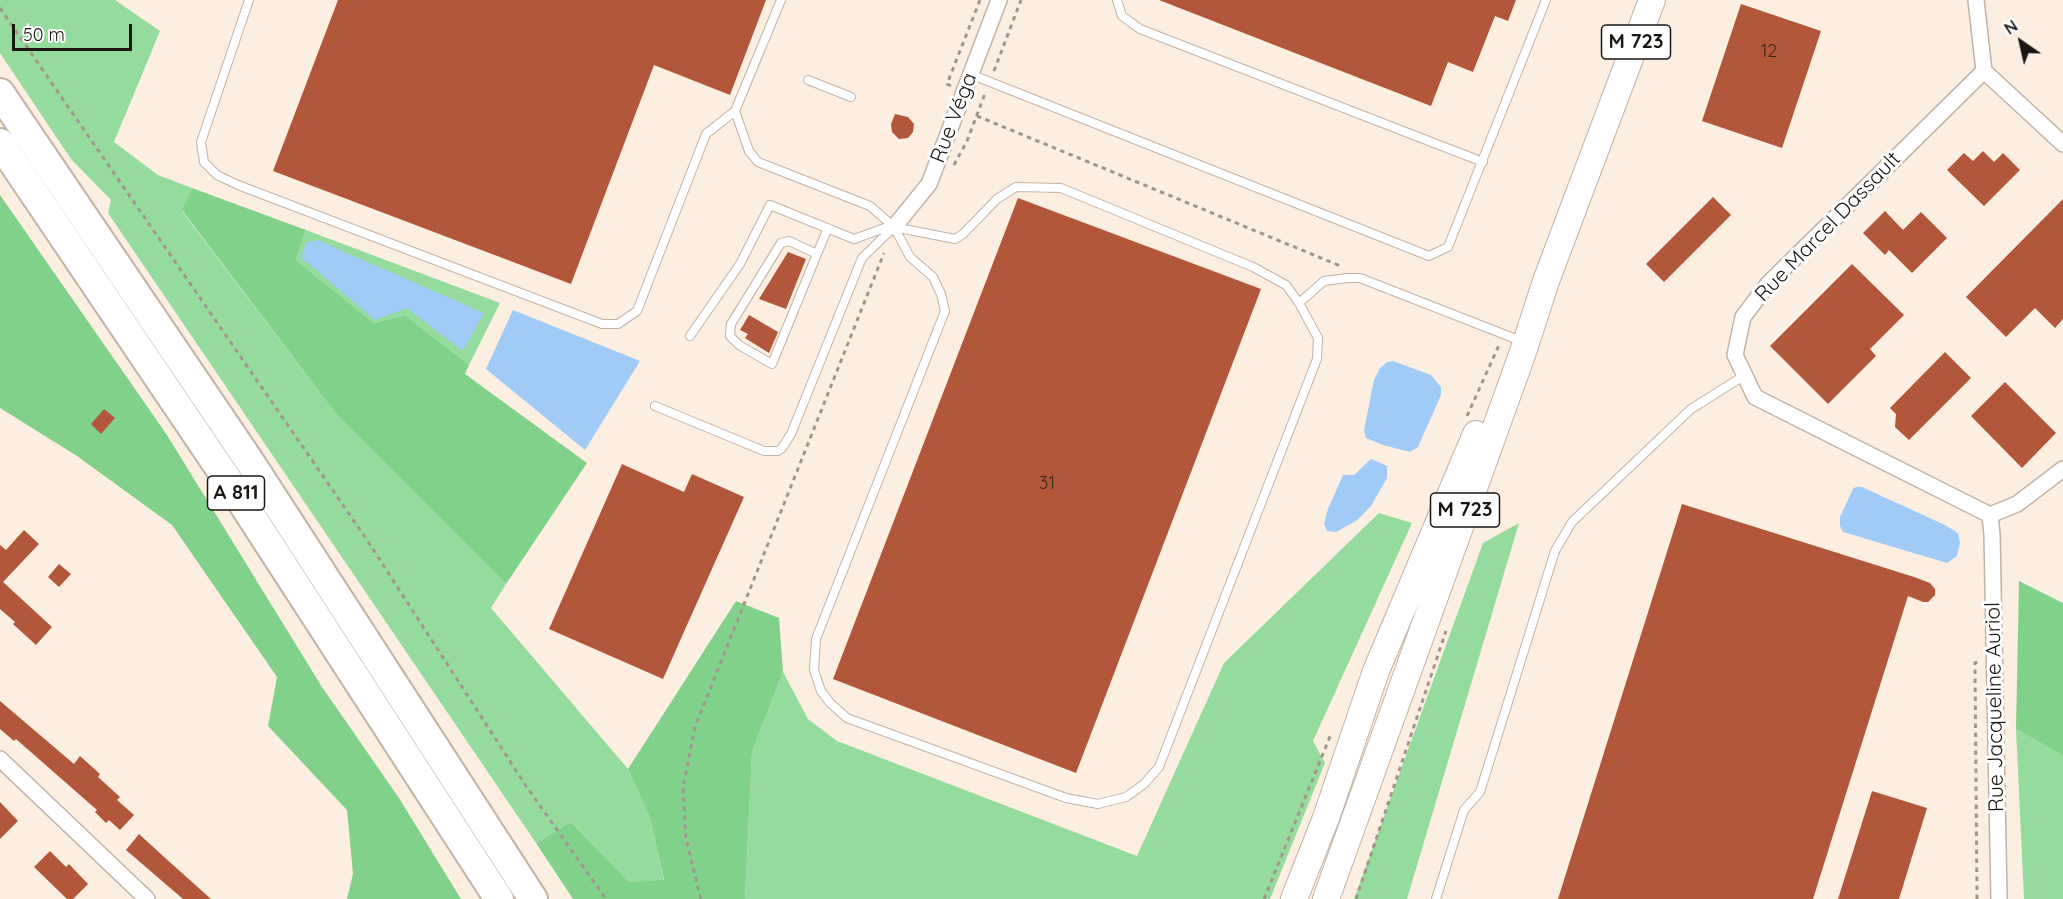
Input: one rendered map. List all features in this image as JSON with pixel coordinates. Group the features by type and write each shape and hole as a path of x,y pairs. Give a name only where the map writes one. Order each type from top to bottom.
{"highway":[{"name":"A 811","path":"0,93 255,469 533,899"},
{"name":"A 811","path":"0,143 227,479 499,899"}],"main road":[{"name":"M 723","path":"1326,899 1523,352 1546,281 1652,0"},
{"name":"M 723","path":"1294,899 1326,818 1376,671 1516,339 1546,281"}],"street":[{"name":"Rue Véga","path":"894,226 929,184 999,0"},
{"path":"1976,0 1984,71 2063,144"},
{"name":"Rue Marcel Dassault","path":"1984,71 1768,284 1743,317 1735,355 1755,397 1990,515"},
{"path":"1990,515 2017,504 2063,469"},
{"name":"Rue Jacqueline Auriol","path":"1990,515 1999,899"},
{"path":"0,759 147,899"}],"lane":[{"path":"249,0 201,142 204,162 217,175 602,324 618,324 637,311 706,134 735,111 781,0"},
{"path":"1117,0 1122,16 1140,29 1483,162"},
{"path":"970,74 1429,256 1448,247 1546,0"},
{"path":"808,80 851,97"},
{"path":"690,336 740,264 770,205 855,239 894,226 955,239 963,234 996,199 1016,187 1061,188 1253,267 1286,285 1299,303 1318,338 1317,359 1158,767 1137,790 1126,797 1098,804 1066,798 847,718 830,703 821,691 814,670 816,639 945,311 941,294 933,277 910,257 894,226 870,206 758,162 749,151 735,111"},
{"path":"656,406 764,451 778,451 782,448 791,434 862,258 894,226"},
{"path":"817,254 789,241 781,243 732,324 730,336 739,345 772,364 828,228"},
{"path":"1299,303 1324,281 1360,278 1516,339"},
{"path":"1436,899 1464,810 1480,792 1555,551 1572,522 1691,409 1745,375"}],"path":[{"name":"Rue Véga","path":"1021,0 977,116 1338,265 1347,278"},
{"path":"0,8 365,537 526,786 606,899"},
{"path":"701,899 686,839 683,788 695,727 894,226"},
{"path":"1977,899 1975,663 1995,656"}],"green space":[{"path":"0,0 115,0 160,31 114,142 158,175 192,188 182,211 336,414 506,584 491,608 628,769 650,818 664,881 629,882 571,822 536,843 108,213 111,200 71,159 0,53"},
{"path":"192,188 306,230 296,260 374,323 405,315 469,365 465,374 587,463 506,584 336,414 182,210"},
{"path":"0,195 167,435 322,687 399,798 461,899 347,899 353,874 347,810 268,726 277,677 172,525 77,456 0,408"},
{"path":"306,230 500,303 469,365 405,315 374,323 296,260"},
{"path":"1379,513 1412,523 1313,741 1325,763 1270,899 745,899 752,752 783,672 808,719 837,741 1137,856 1224,663"},
{"path":"1519,523 1407,899 1354,899 1483,543"},
{"path":"2019,581 2063,603 2063,756 2016,729"},
{"path":"736,601 779,618 783,672 752,752 745,899 573,899 536,843 571,822 629,882 664,880 650,818 628,769"},
{"path":"2016,729 2063,756 2063,899 2024,899"}],"water":[{"path":"317,240 484,313 463,351 407,308 375,320 301,257 306,243"},
{"path":"513,310 640,361 585,450 486,369"},
{"path":"1393,361 1431,375 1441,387 1441,395 1418,447 1410,452 1366,438 1364,430 1374,380 1380,368 1387,362"},
{"path":"1371,459 1387,466 1387,478 1371,506 1356,521 1336,532 1327,531 1324,524 1328,509 1343,475 1354,475"},
{"path":"1856,487 1862,487 1958,533 1960,543 1957,556 1947,563 1843,532 1840,517"}],"building":[{"path":"338,0 766,0 730,95 654,65 571,284 273,171"},
{"path":"1159,0 1516,0 1508,21 1495,16 1473,72 1448,62 1431,106"},
{"path":"1741,4 1821,31 1782,148 1702,121"},
{"path":"895,114 908,117 914,124 913,132 908,138 899,139 892,132 891,124"},
{"path":"1983,151 1994,162 2003,153 2020,170 1984,206 1947,170 1964,153 1973,161"},
{"path":"1713,197 1731,215 1664,282 1646,264"},
{"path":"1018,198 1261,289 1076,773 833,679"},
{"path":"2063,199 2063,319 2055,328 2035,308 2006,337 1966,297"},
{"path":"1885,211 1903,230 1921,212 1947,238 1912,273 1889,250 1885,255 1863,233"},
{"path":"788,252 806,259 786,309 759,299"},
{"path":"1852,264 1904,315 1870,349 1876,356 1828,404 1770,346"},
{"path":"749,315 778,332 769,353 745,338 748,334 740,330"},
{"path":"1945,352 1971,378 1909,440 1895,427 1896,414 1890,408"},
{"path":"2005,382 2056,433 2022,468 1971,416"},
{"path":"104,409 115,418 101,434 91,424"},
{"path":"622,464 684,492 692,474 744,497 663,679 549,629"},
{"path":"1682,504 1914,577 1930,583 1935,589 1935,595 1928,602 1908,596 1813,899 1558,899"},
{"path":"24,530 39,544 3,582 52,627 36,645 0,609 0,545 6,550"},
{"path":"59,564 71,574 59,587 48,577"},
{"path":"0,701 74,764 80,756 100,774 98,777 120,797 117,800 134,815 120,830 109,820 106,823 95,812 97,810 16,739 14,741 0,729"},
{"path":"1872,791 1927,808 1899,899 1838,899"},
{"path":"0,802 18,821 0,839"},
{"path":"139,834 211,899 183,899 126,850"},
{"path":"50,851 66,867 69,864 88,884 73,899 67,899 34,867"}]}
